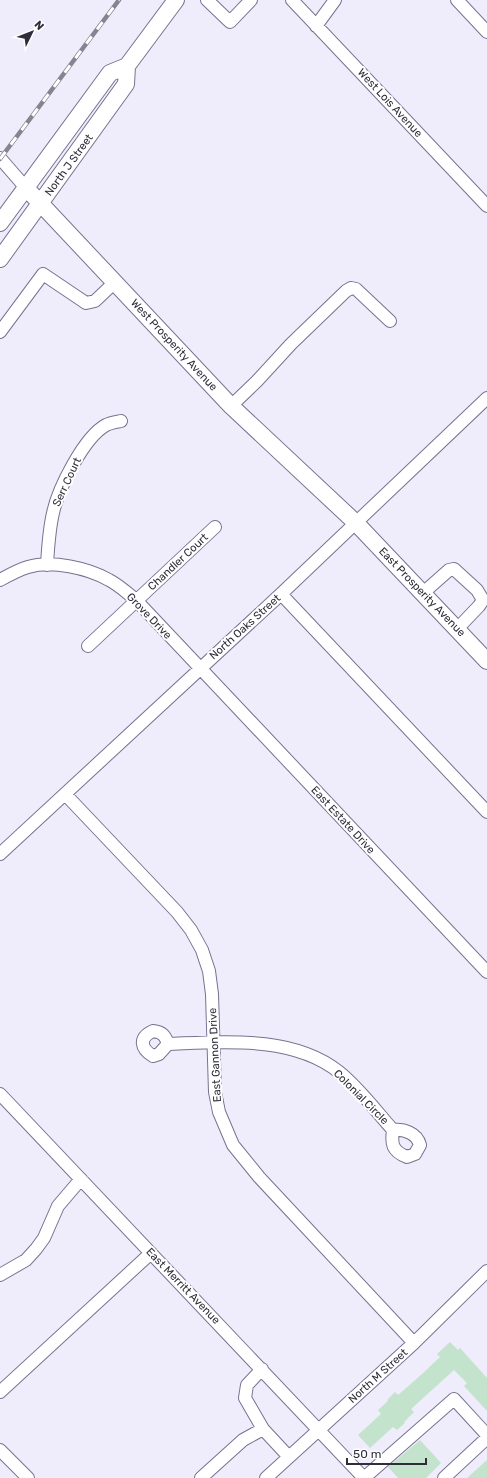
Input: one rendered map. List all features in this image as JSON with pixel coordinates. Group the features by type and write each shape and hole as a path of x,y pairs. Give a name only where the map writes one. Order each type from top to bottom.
{"main road":[{"name":"North J Street","path":"0,223 110,73 127,66 176,0"},
{"name":"North J Street","path":"0,259 126,84 127,66"},
{"name":"West Prosperity Avenue","path":"26,188 231,406 356,523"},
{"name":"East Prosperity Avenue","path":"356,523 487,661"}],"street":[{"path":"207,0 230,22 250,0"},
{"name":"West Lois Avenue","path":"292,0 487,206"},
{"path":"316,26 335,0"},
{"path":"457,0 487,32"},
{"name":"West Prosperity Avenue","path":"0,158 26,188"},
{"path":"0,332 43,274 86,303 95,301 115,282"},
{"path":"231,406 257,381 291,344 346,291 351,288 356,288 390,321"},
{"name":"North Oaks Street","path":"0,854 281,594 487,398"},
{"name":"Serr Court","path":"47,565 49,536 53,511 71,469 83,449 95,434 106,425 121,421"},
{"name":"Chandler Court","path":"88,646 215,527"},
{"name":"Grove Drive","path":"0,580 12,573 30,567 47,565 75,568 108,579 136,600 200,669"},
{"path":"423,593 449,570 454,569 477,590 483,600 457,629"},
{"path":"281,594 487,812"},
{"name":"East Estate Drive","path":"200,669 487,972"},
{"name":"East Gannon Drive","path":"65,794 177,912 191,930 202,950 212,994 215,1092 219,1112 233,1145 259,1177 414,1343"},
{"name":"Colonial Circle","path":"168,1044 213,1042 264,1044 304,1052 338,1071 393,1130"},
{"name":"East Merritt Avenue","path":"0,1094 364,1478"},
{"path":"0,1275 26,1260 36,1249 44,1238 58,1206 81,1179"},
{"path":"0,1392 151,1253"},
{"name":"North M Street","path":"266,1478 414,1343 487,1271"},
{"path":"262,1369 247,1385 245,1398 263,1429 289,1457"},
{"path":"364,1478 454,1399 487,1435"},
{"path":"201,1478 243,1440 263,1429"},
{"path":"444,1478 487,1438"},
{"path":"0,1450 28,1478"}],"building":[{"path":"450,1342 458,1350 460,1348 487,1378 487,1411 464,1386 467,1383 454,1370 411,1409 414,1412 404,1422 405,1423 397,1430 393,1427 370,1448 358,1435 381,1414 378,1410 388,1401 387,1400 395,1392 398,1395 421,1375 440,1357 437,1354"},
{"path":"420,1440 441,1463 426,1478 398,1478 388,1467"},
{"path":"487,1460 487,1478 467,1478"}],"railway":[{"path":"0,159 119,0"}]}
